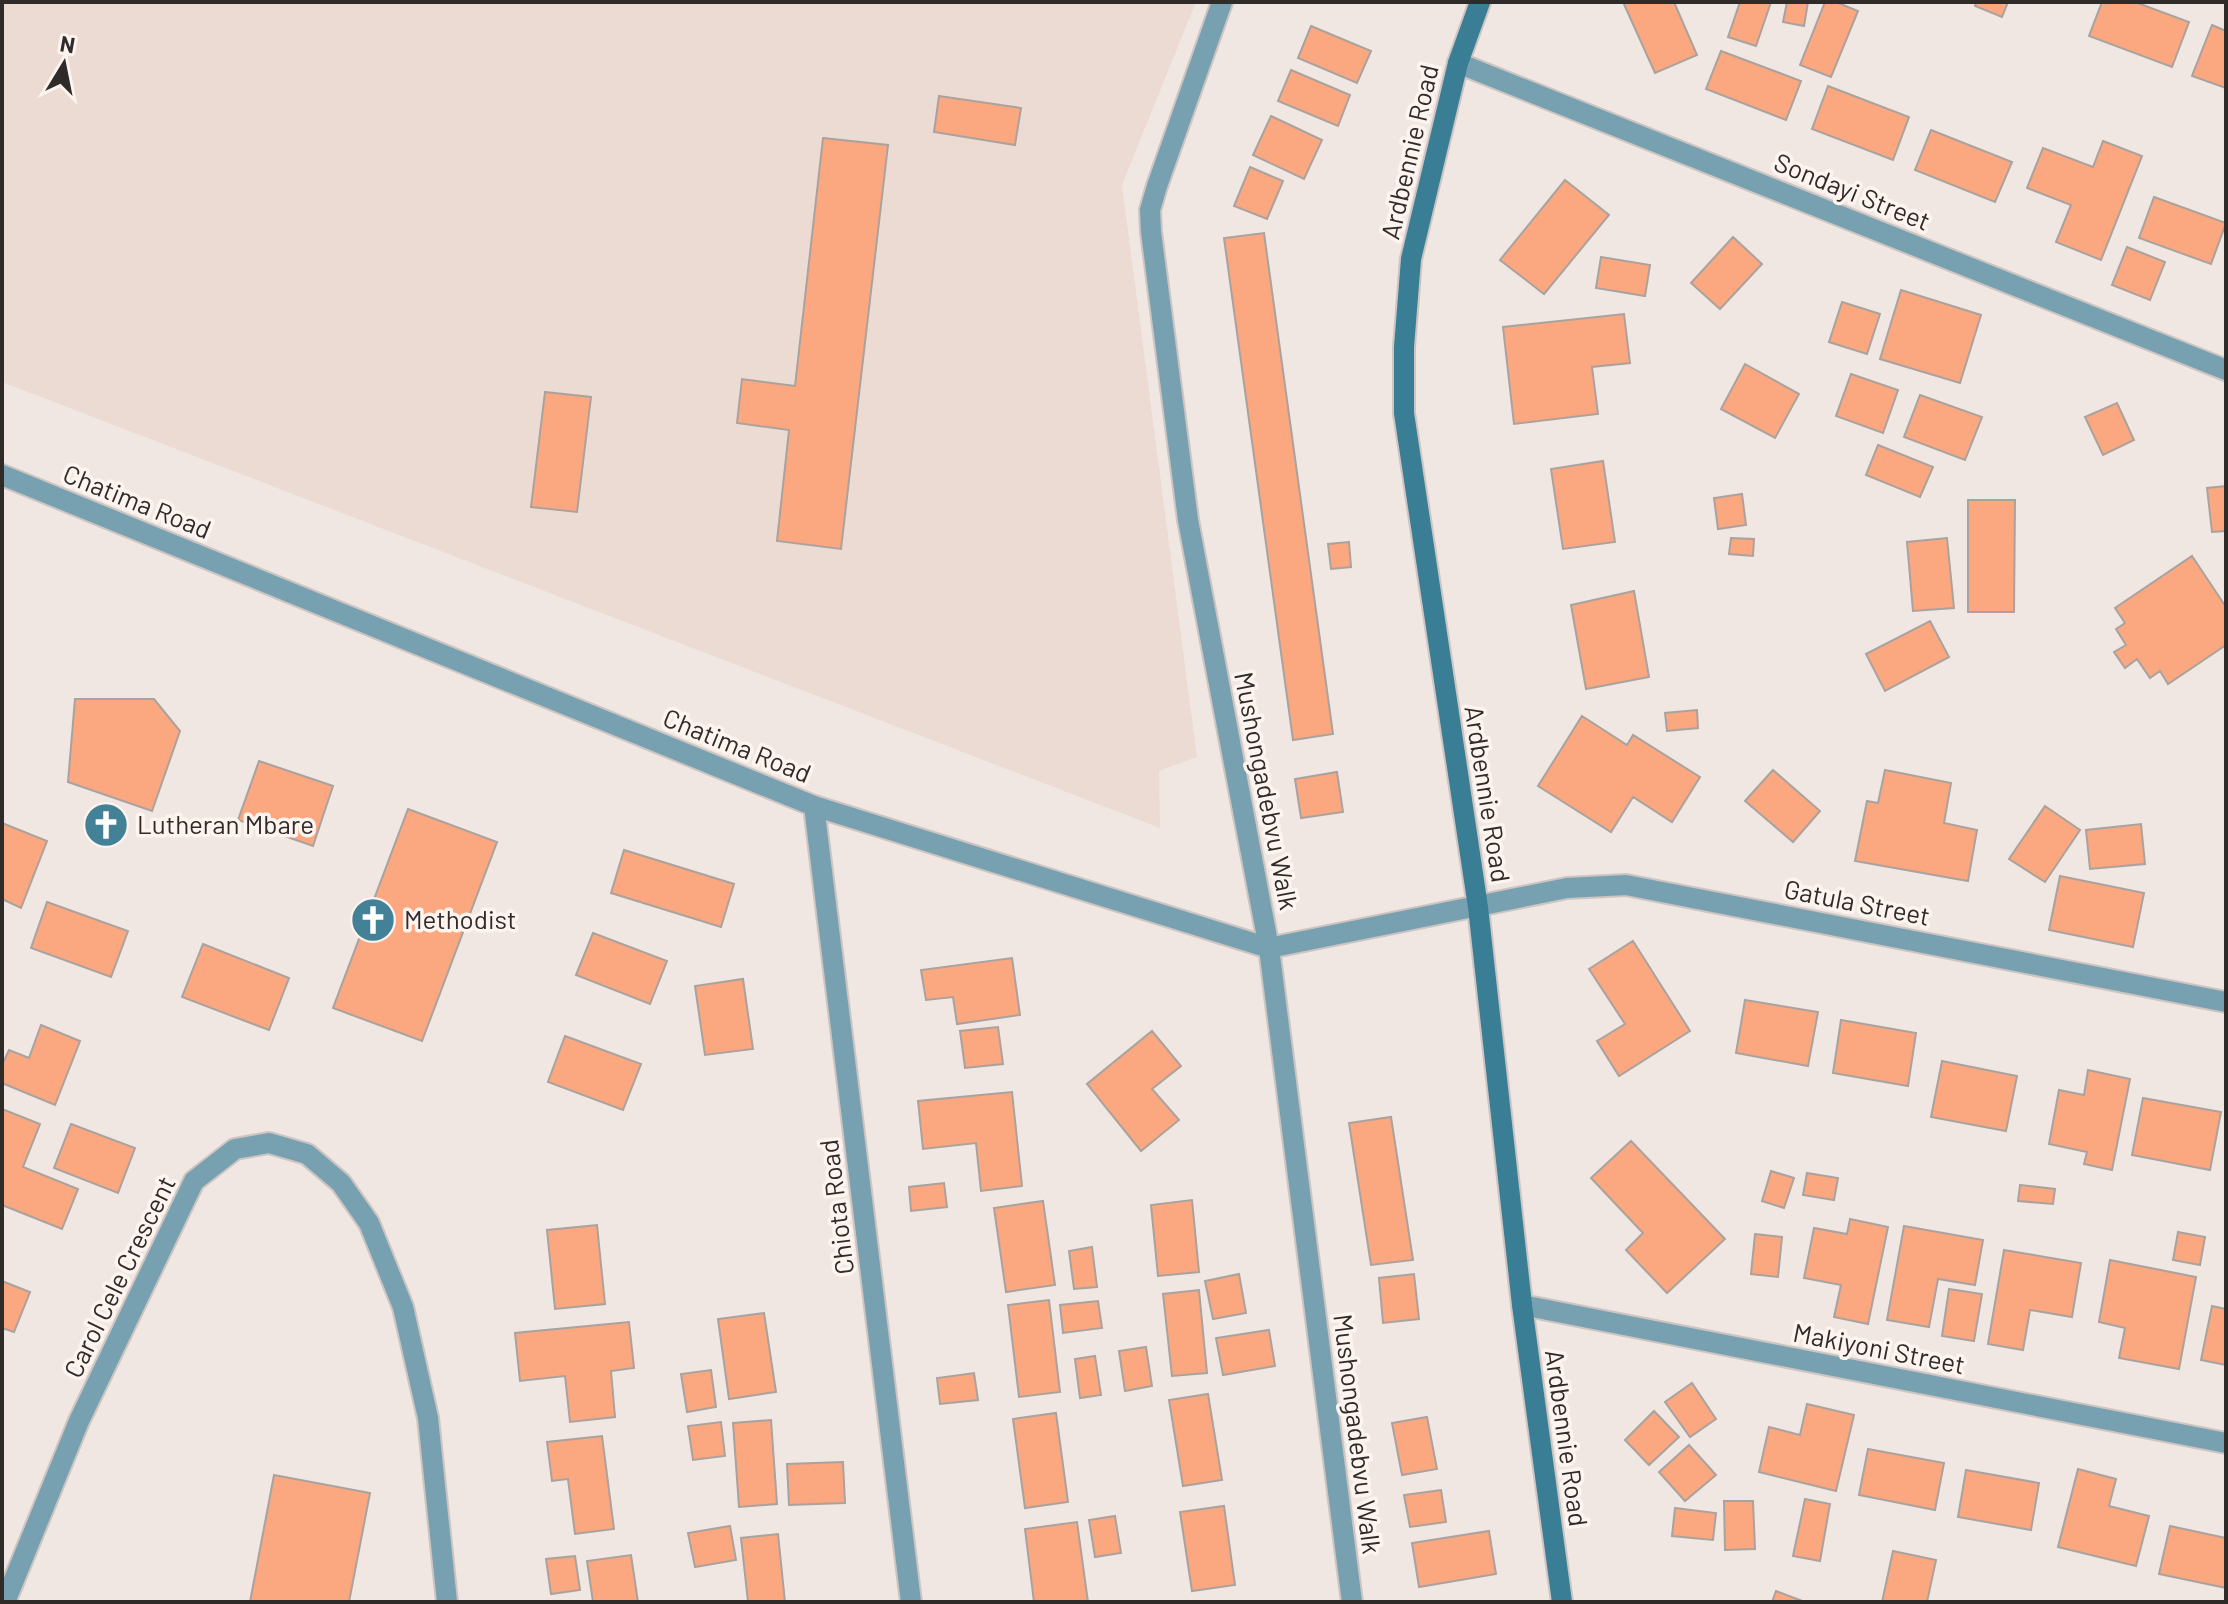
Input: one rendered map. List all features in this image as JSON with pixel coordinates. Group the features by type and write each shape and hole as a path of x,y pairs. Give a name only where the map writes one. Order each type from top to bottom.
{"main road":[{"name":"Ardbennie Road","path":"1480,2 1458,63 1411,259 1404,347 1404,413 1478,907 1522,1305 1562,1602"}],"street":[{"name":"Mushongadebvu Walk","path":"1222,2 1157,186 1150,221 1188,520 1269,948 1352,1602"},
{"name":"Sondayi Street","path":"1458,63 2226,370"},
{"name":"Chatima Road","path":"2,475 814,806 1269,948 1478,907"},
{"name":"Chiota Road","path":"814,806 911,1602"},
{"name":"Gatula Street","path":"1478,907 1567,888 1626,885 2226,1002"},
{"name":"Carol Cele Crescent","path":"5,1602 79,1421 194,1181 235,1149 269,1143 307,1154 341,1183 369,1223 403,1307 428,1418 447,1602"},
{"name":"Makiyoni Street","path":"1522,1305 2226,1443"}],"shaded area":[{"path":"2,2 1196,2 1122,185 1197,757 1159,771 1160,828 2,382"}],"building":[{"path":"1623,2 1674,2 1697,55 1655,73"},
{"path":"1740,2 1771,2 1756,46 1728,37"},
{"path":"1787,2 1808,2 1804,26 1783,22"},
{"path":"1825,2 1836,2 1858,11 1831,77 1800,65"},
{"path":"1976,2 2008,2 2002,17 1975,6"},
{"path":"2102,2 2135,2 2189,22 2172,67 2089,36"},
{"path":"2212,25 2226,31 2226,88 2192,76"},
{"path":"1311,26 1371,51 1357,83 1298,58"},
{"path":"1721,51 1801,81 1786,120 1706,89"},
{"path":"1291,70 1350,95 1338,126 1278,101"},
{"path":"1828,86 1909,117 1893,160 1812,129"},
{"path":"939,96 1021,108 1015,145 934,132"},
{"path":"1271,116 1322,140 1304,179 1253,155"},
{"path":"1931,130 2012,162 1995,202 1915,170"},
{"path":"823,138 888,145 841,549 777,541 789,430 737,423 742,379 795,386"},
{"path":"2103,141 2142,156 2101,260 2056,242 2071,205 2027,188 2043,148 2093,167"},
{"path":"1250,167 1283,181 1267,219 1234,206"},
{"path":"1565,180 1609,215 1544,294 1500,260"},
{"path":"2154,197 2226,223 2211,264 2139,238"},
{"path":"1264,233 1333,734 1293,740 1224,238"},
{"path":"1733,237 1762,264 1720,309 1691,283"},
{"path":"2127,247 2165,262 2150,300 2112,285"},
{"path":"1601,257 1650,265 1645,296 1596,288"},
{"path":"1901,290 1981,315 1960,383 1880,359"},
{"path":"1842,302 1880,314 1867,354 1829,342"},
{"path":"1624,314 1630,363 1592,367 1598,414 1514,424 1503,327"},
{"path":"1745,364 1799,394 1775,438 1721,409"},
{"path":"1851,374 1898,390 1883,433 1836,416"},
{"path":"545,392 591,397 577,512 531,507"},
{"path":"1920,395 1982,417 1965,460 1904,437"},
{"path":"2117,403 2134,440 2103,455 2085,417"},
{"path":"1878,445 1933,467 1920,497 1866,475"},
{"path":"1603,461 1615,542 1563,549 1551,469"},
{"path":"2226,486 2226,531 2212,532 2207,488"},
{"path":"1742,494 1746,525 1718,529 1714,498"},
{"path":"1968,500 2015,500 2014,612 1968,612"},
{"path":"1731,538 1754,539 1753,556 1729,554"},
{"path":"1947,538 1954,608 1913,611 1907,542"},
{"path":"1349,542 1351,567 1331,569 1328,544"},
{"path":"2192,556 2226,607 2226,645 2168,684 2160,671 2150,678 2137,659 2125,668 2114,652 2126,645 2116,629 2125,623 2115,608"},
{"path":"1634,591 1649,677 1586,689 1571,605"},
{"path":"1930,621 1949,657 1885,691 1866,654"},
{"path":"75,699 154,699 180,731 152,811 68,782"},
{"path":"1697,710 1698,728 1667,731 1665,713"},
{"path":"1582,716 1627,745 1633,735 1700,777 1672,822 1633,797 1611,832 1538,786"},
{"path":"259,761 333,786 313,846 238,820"},
{"path":"1773,770 1820,811 1793,842 1745,801"},
{"path":"1885,770 1951,783 1944,823 1977,830 1968,881 1855,861 1867,801 1878,803"},
{"path":"1337,772 1343,812 1301,818 1295,779"},
{"path":"2045,806 2080,830 2045,882 2009,859"},
{"path":"408,809 497,842 422,1041 333,1008"},
{"path":"2,823 47,841 21,908 2,899"},
{"path":"2141,824 2145,864 2090,869 2086,830"},
{"path":"624,850 734,884 721,927 611,893"},
{"path":"2060,876 2144,893 2133,947 2049,930"},
{"path":"47,902 128,931 111,977 31,948"},
{"path":"593,933 667,961 650,1004 576,975"},
{"path":"1633,941 1690,1031 1619,1076 1597,1041 1625,1024 1589,969"},
{"path":"203,944 289,978 269,1030 182,997"},
{"path":"1012,958 1020,1015 957,1024 953,997 926,1000 921,970"},
{"path":"743,979 753,1049 705,1055 695,986"},
{"path":"1745,1000 1818,1012 1808,1066 1736,1053"},
{"path":"1841,1020 1916,1033 1908,1086 1833,1073"},
{"path":"41,1025 80,1041 55,1105 2,1083 2,1065 9,1050 29,1058"},
{"path":"998,1027 1003,1064 965,1068 960,1031"},
{"path":"1152,1031 1181,1066 1152,1089 1179,1120 1141,1151 1087,1084"},
{"path":"565,1036 641,1064 623,1110 548,1082"},
{"path":"1942,1061 2017,1076 2006,1131 1931,1117"},
{"path":"2088,1070 2130,1079 2112,1170 2084,1164 2087,1152 2049,1144 2059,1090 2084,1095"},
{"path":"1012,1092 1022,1186 981,1191 976,1143 923,1149 918,1101"},
{"path":"2143,1098 2221,1112 2210,1170 2132,1155"},
{"path":"2,1109 40,1124 23,1167 78,1189 62,1229 2,1205"},
{"path":"1391,1117 1413,1260 1371,1265 1349,1123"},
{"path":"71,1124 135,1148 118,1193 54,1168"},
{"path":"1631,1141 1725,1239 1667,1293 1626,1250 1643,1233 1591,1178"},
{"path":"1771,1171 1794,1178 1784,1208 1762,1201"},
{"path":"1807,1173 1838,1178 1834,1200 1803,1195"},
{"path":"944,1183 947,1207 911,1211 909,1187"},
{"path":"2020,1185 2055,1189 2053,1204 2018,1201"},
{"path":"1192,1200 1199,1272 1158,1276 1151,1205"},
{"path":"1043,1201 1055,1285 1006,1292 994,1208"},
{"path":"1850,1219 1888,1227 1868,1324 1834,1317 1841,1285 1804,1278 1814,1228 1847,1234"},
{"path":"597,1225 605,1304 555,1309 547,1230"},
{"path":"1904,1226 1983,1240 1975,1285 1938,1279 1929,1327 1887,1320"},
{"path":"2178,1232 2205,1237 2200,1265 2173,1260"},
{"path":"1755,1234 1782,1237 1778,1277 1751,1274"},
{"path":"1092,1247 1097,1287 1074,1289 1069,1251"},
{"path":"2004,1250 2081,1263 2072,1317 2030,1310 2023,1350 1988,1344"},
{"path":"2110,1260 2196,1277 2179,1369 2119,1358 2125,1328 2099,1322"},
{"path":"1239,1274 1246,1313 1213,1319 1205,1281"},
{"path":"1414,1274 1419,1319 1383,1323 1379,1278"},
{"path":"2,1281 30,1292 14,1332 2,1328"},
{"path":"1949,1289 1982,1294 1974,1341 1942,1336"},
{"path":"1199,1290 1207,1373 1172,1376 1163,1294"},
{"path":"1049,1300 1060,1392 1019,1397 1008,1305"},
{"path":"1098,1301 1102,1328 1063,1333 1060,1305"},
{"path":"2212,1306 2226,1309 2226,1365 2201,1360"},
{"path":"764,1313 776,1392 729,1399 718,1319"},
{"path":"629,1322 634,1368 611,1371 615,1417 570,1422 565,1376 520,1381 515,1333"},
{"path":"1269,1330 1275,1366 1223,1375 1216,1338"},
{"path":"1146,1347 1152,1386 1125,1391 1119,1351"},
{"path":"1095,1356 1101,1395 1080,1398 1075,1359"},
{"path":"711,1370 716,1407 687,1412 681,1374"},
{"path":"974,1373 978,1400 940,1404 937,1378"},
{"path":"1692,1383 1716,1419 1690,1437 1665,1402"},
{"path":"1208,1394 1222,1480 1183,1486 1169,1400"},
{"path":"1807,1404 1854,1415 1836,1491 1759,1472 1769,1427 1800,1435"},
{"path":"1654,1411 1679,1437 1649,1465 1625,1440"},
{"path":"1056,1413 1068,1502 1025,1508 1013,1419"},
{"path":"1427,1417 1437,1469 1402,1475 1392,1423"},
{"path":"771,1420 777,1504 739,1507 733,1423"},
{"path":"721,1422 725,1456 693,1460 688,1426"},
{"path":"602,1436 614,1529 575,1534 568,1479 552,1481 547,1442"},
{"path":"1689,1445 1716,1475 1685,1501 1659,1472"},
{"path":"1868,1449 1944,1463 1935,1510 1859,1495"},
{"path":"843,1462 845,1503 789,1505 787,1464"},
{"path":"2078,1469 2116,1479 2109,1506 2149,1516 2136,1566 2058,1547"},
{"path":"1966,1470 2039,1483 2031,1530 1958,1517"},
{"path":"274,1475 370,1493 349,1602 250,1602"},
{"path":"1441,1490 1446,1522 1410,1527 1404,1495"},
{"path":"1805,1499 1830,1504 1820,1561 1793,1556"},
{"path":"1724,1501 1753,1501 1755,1549 1725,1550"},
{"path":"1224,1506 1235,1585 1192,1591 1180,1512"},
{"path":"1675,1508 1716,1513 1713,1540 1672,1536"},
{"path":"1115,1516 1121,1553 1095,1557 1089,1520"},
{"path":"1077,1522 1088,1602 1034,1602 1025,1529"},
{"path":"730,1526 736,1560 695,1567 688,1533"},
{"path":"2170,1526 2226,1538 2226,1588 2159,1574"},
{"path":"1489,1531 1496,1574 1419,1587 1412,1543"},
{"path":"778,1534 785,1602 748,1602 741,1538"},
{"path":"1893,1551 1936,1560 1927,1602 1882,1602"},
{"path":"631,1555 638,1602 593,1602 587,1561"},
{"path":"575,1556 580,1590 551,1594 546,1559"},
{"path":"1776,1591 1805,1602 1772,1602"}],"place":[{"name":"Lutheran Mbare","path":"106,825"},
{"name":"Methodist","path":"373,920"}]}
